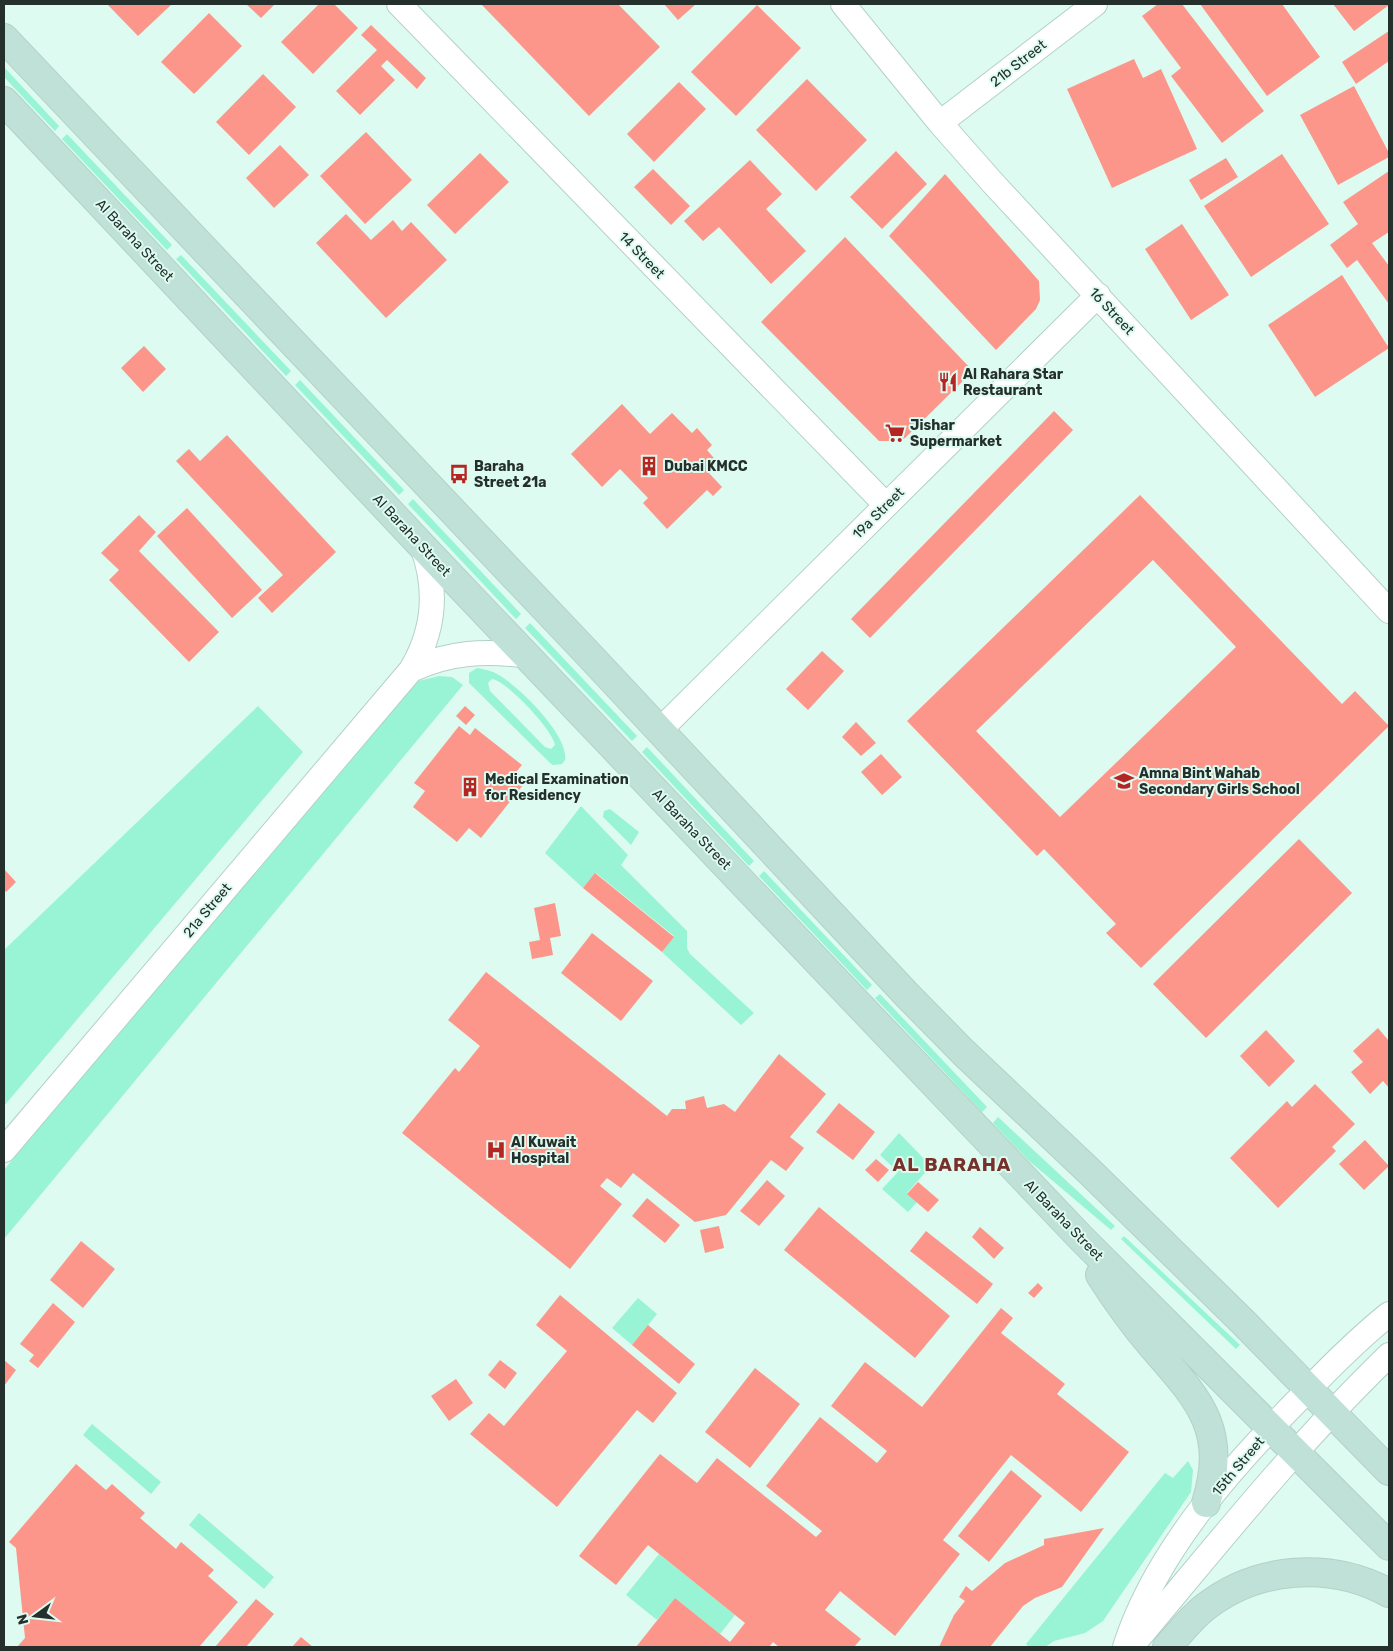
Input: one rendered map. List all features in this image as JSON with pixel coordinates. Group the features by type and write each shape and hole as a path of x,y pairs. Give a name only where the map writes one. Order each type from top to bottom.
{"street":[{"name":"14 Street","path":"399,4 886,506"},
{"name":"16 Street","path":"843,4 940,123 1389,611"},
{"name":"21b Street","path":"940,123 1095,4"},
{"path":"4,38 964,1053 1090,1172 1309,1388 1389,1471"},
{"name":"Al Baraha Street","path":"4,102 422,546 1081,1238 1389,1546"},
{"name":"19a Street","path":"659,731 1098,295"},
{"name":"21a Street","path":"4,1150 411,670 424,646 432,615 432,580 422,546"},
{"name":"21a Street","path":"411,670 440,658 461,654 483,652 527,656"},
{"path":"1081,1238 1101,1276 1124,1311 1190,1389 1200,1404 1207,1420 1214,1454 1214,1471 1206,1503"},
{"name":"15th Street","path":"1125,1647 1148,1591 1206,1503 1270,1428 1338,1357 1389,1314"},
{"path":"1132,1647 1294,1452 1332,1411 1389,1356"},
{"path":"1167,1647 1205,1608 1244,1584 1265,1577 1295,1572 1334,1574 1356,1579 1389,1593"}],"green space":[{"path":"4,67 59,126 55,131 4,77"},
{"path":"67,134 172,245 167,250 62,139"},
{"path":"181,255 291,371 286,376 176,259"},
{"path":"300,380 404,490 399,495 295,385"},
{"path":"413,499 521,614 516,619 408,504"},
{"path":"530,623 637,736 632,741 525,628"},
{"path":"477,668 494,672 508,681 530,701 551,725 559,738 564,750 565,760 562,764 553,765 550,763 469,683 469,673","holes":["492,679 499,682 518,697 538,718 555,745 551,749 545,747 490,691 488,683"]},
{"path":"439,676 452,677 463,685 4,1239 4,1170 394,698 414,682"},
{"path":"258,706 303,752 4,1106 4,950"},
{"path":"647,747 754,861 749,866 642,752"},
{"path":"581,806 628,855 621,865 687,931 687,948 690,954 754,1013 741,1025 662,952 674,936 596,873 583,888 545,853"},
{"path":"610,809 639,832 631,845 603,817 604,811"},
{"path":"764,871 872,985 867,990 759,876"},
{"path":"880,994 987,1107 982,1112 875,998"},
{"path":"998,1117 1115,1226 1111,1230 1028,1160 993,1123"},
{"path":"899,1133 931,1166 907,1193 917,1202 908,1212 882,1189 898,1172 880,1155"},
{"path":"1124,1236 1240,1345 1236,1349 1121,1239"},
{"path":"638,1298 657,1314 632,1345 612,1328"},
{"path":"92,1424 161,1482 151,1494 83,1435"},
{"path":"1188,1461 1193,1470 1191,1492 1103,1621 1085,1633 1054,1641 1045,1647 1029,1647 1026,1644 1165,1473 1173,1478"},
{"path":"199,1513 274,1577 264,1589 189,1525"},
{"path":"659,1554 735,1615 720,1634 675,1598 657,1620 626,1595"}],"building":[{"path":"107,4 172,4 138,36"},
{"path":"246,4 275,4 261,18"},
{"path":"319,4 334,4 358,28 313,74 281,42"},
{"path":"481,4 618,4 660,47 589,116"},
{"path":"664,4 696,4 678,20"},
{"path":"1158,4 1182,4 1264,111 1222,143 1171,76 1181,68 1142,16"},
{"path":"1200,4 1282,4 1320,57 1267,96"},
{"path":"1333,4 1389,4 1389,5 1354,31"},
{"path":"757,5 801,48 736,116 691,72"},
{"path":"209,13 242,46 194,94 161,62"},
{"path":"371,25 426,78 417,89 387,60 381,66 395,80 360,115 336,91 377,50 361,35"},
{"path":"1389,31 1389,61 1356,84 1342,62"},
{"path":"1134,59 1143,78 1161,69 1197,149 1112,188 1067,89"},
{"path":"263,74 296,107 249,155 216,122"},
{"path":"807,79 867,140 816,191 756,130"},
{"path":"679,82 706,109 654,162 627,134"},
{"path":"1354,86 1389,153 1389,157 1338,185 1300,115"},
{"path":"366,132 412,180 365,224 320,176"},
{"path":"280,145 309,175 274,208 246,178"},
{"path":"896,151 927,184 882,229 850,197"},
{"path":"480,153 509,182 455,234 427,205"},
{"path":"1282,154 1329,224 1251,277 1204,206"},
{"path":"1226,158 1238,177 1201,200 1189,180"},
{"path":"750,160 782,194 766,209 806,251 771,284 719,227 703,241 684,221"},
{"path":"653,169 690,206 671,225 634,187"},
{"path":"1389,171 1389,232 1372,243 1389,266 1389,304 1357,260 1347,268 1330,245 1358,224 1343,202"},
{"path":"945,174 1039,281 1040,300 1036,309 996,350 889,236"},
{"path":"346,214 371,240 393,220 402,231 411,222 447,260 386,318 316,243"},
{"path":"1182,224 1229,295 1191,320 1145,249"},
{"path":"845,237 973,371 905,438 899,441 879,441 761,322"},
{"path":"1342,275 1389,348 1315,397 1268,325"},
{"path":"144,346 166,369 143,392 121,368"},
{"name":"Dubai KMCC","path":"622,404 650,434 672,413 692,433 697,428 712,445 707,450 719,464 709,473 722,487 713,496 707,490 667,529 643,503 648,498 620,469 602,487 571,454"},
{"path":"1054,411 1073,430 870,638 851,619"},
{"path":"227,435 336,552 272,613 258,598 283,575 176,461 189,449 200,461"},
{"path":"1140,495 1342,704 1355,691 1389,726 1141,968 1106,933 1116,924 1044,849 1037,856 907,721","holes":["1153,560 1236,647 1060,817 976,731"]},
{"path":"187,508 262,590 232,618 157,536"},
{"path":"139,515 156,532 139,551 219,632 189,662 109,580 119,570 101,553"},
{"path":"822,651 844,671 808,710 786,689"},
{"path":"465,706 475,715 466,725 456,716"},
{"path":"856,722 876,743 861,756 842,737"},
{"name":"Medical Examination for Residency","path":"459,726 470,735 475,728 522,765 516,772 527,780 481,838 469,828 457,842 413,807 425,791 414,783"},
{"path":"881,754 902,777 882,795 861,772"},
{"path":"1299,839 1352,893 1206,1038 1153,984"},
{"path":"4,869 16,882 6,892 4,889"},
{"path":"595,873 674,937 662,952 583,888"},
{"path":"555,903 561,936 550,938 553,955 532,959 529,942 540,940 534,908"},
{"path":"592,933 653,981 621,1021 561,973"},
{"path":"486,972 667,1116 672,1109 686,1109 685,1101 704,1096 707,1108 724,1104 735,1112 779,1054 826,1094 790,1137 804,1148 786,1171 771,1160 726,1215 695,1222 633,1173 621,1188 607,1178 600,1186 622,1204 570,1269 402,1133 455,1068 459,1072 480,1046 448,1020"},
{"path":"1378,1028 1389,1041 1389,1088 1383,1081 1370,1094 1351,1072 1363,1062 1353,1051"},
{"path":"1266,1030 1295,1061 1269,1087 1240,1056"},
{"path":"1315,1084 1355,1124 1332,1147 1336,1151 1278,1208 1230,1158 1287,1101 1292,1107"},
{"path":"839,1103 875,1132 853,1160 816,1132"},
{"path":"1365,1140 1389,1166 1364,1190 1339,1164"},
{"path":"876,1159 889,1170 878,1182 865,1170"},
{"path":"767,1180 785,1196 759,1226 740,1211"},
{"path":"918,1182 939,1200 928,1212 907,1194"},
{"path":"647,1198 680,1225 665,1243 632,1216"},
{"path":"819,1207 950,1316 915,1358 784,1250"},
{"path":"719,1226 724,1248 705,1253 700,1230"},
{"path":"980,1227 1004,1248 994,1259 972,1237"},
{"path":"926,1231 993,1284 977,1304 910,1251"},
{"path":"81,1241 115,1269 83,1308 50,1280"},
{"path":"1038,1283 1043,1288 1034,1298 1028,1293"},
{"path":"560,1295 677,1393 653,1423 637,1410 557,1507 470,1434 489,1413 504,1426 567,1351 536,1325"},
{"path":"53,1303 75,1322 38,1368 29,1361 34,1355 20,1344"},
{"path":"1001,1308 1013,1318 1001,1333 1065,1384 1057,1394 1129,1452 1081,1512 1011,1455 943,1540 960,1554 895,1636 840,1591 825,1610 861,1639 854,1647 779,1647 773,1642 769,1647 636,1647 675,1598 730,1642 745,1623 648,1545 616,1585 579,1556 660,1454 697,1483 717,1458 816,1537 822,1531 766,1486 820,1417 877,1463 887,1451 831,1406 865,1362 922,1407"},
{"path":"648,1325 695,1364 679,1384 632,1345"},
{"path":"4,1360 16,1370 4,1386"},
{"path":"500,1360 517,1373 505,1389 488,1375"},
{"path":"755,1368 800,1404 750,1468 705,1432"},
{"path":"456,1379 473,1403 449,1421 431,1396"},
{"path":"76,1464 106,1490 112,1484 145,1513 140,1518 176,1549 181,1542 214,1570 208,1576 238,1602 199,1647 17,1647 25,1638 16,1548 9,1542"},
{"path":"1011,1470 1042,1496 989,1562 958,1536"},
{"path":"1104,1528 1062,1587 1035,1598 1023,1606 990,1647 939,1647 954,1615 965,1601 959,1597 966,1586 972,1591 1005,1563 1044,1545 1044,1539"},
{"path":"256,1599 274,1614 246,1647 215,1647"},
{"path":"301,1637 313,1647 292,1647"}],"place":[{"name":"Al Rahara Star Restaurant","path":"948,382"},
{"name":"Jishar Supermarket","path":"895,433"},
{"name":"Dubai KMCC","path":"649,466"},
{"name":"Baraha Street 21a","path":"459,474"},
{"name":"Amna Bint Wahab Secondary Girls School","path":"1124,781"},
{"name":"Medical Examination for Residency","path":"470,787"},
{"name":"Al Kuwait Hospital","path":"496,1150"}],"district":[{"name":"AL BARAHA","path":"952,1164"}]}
